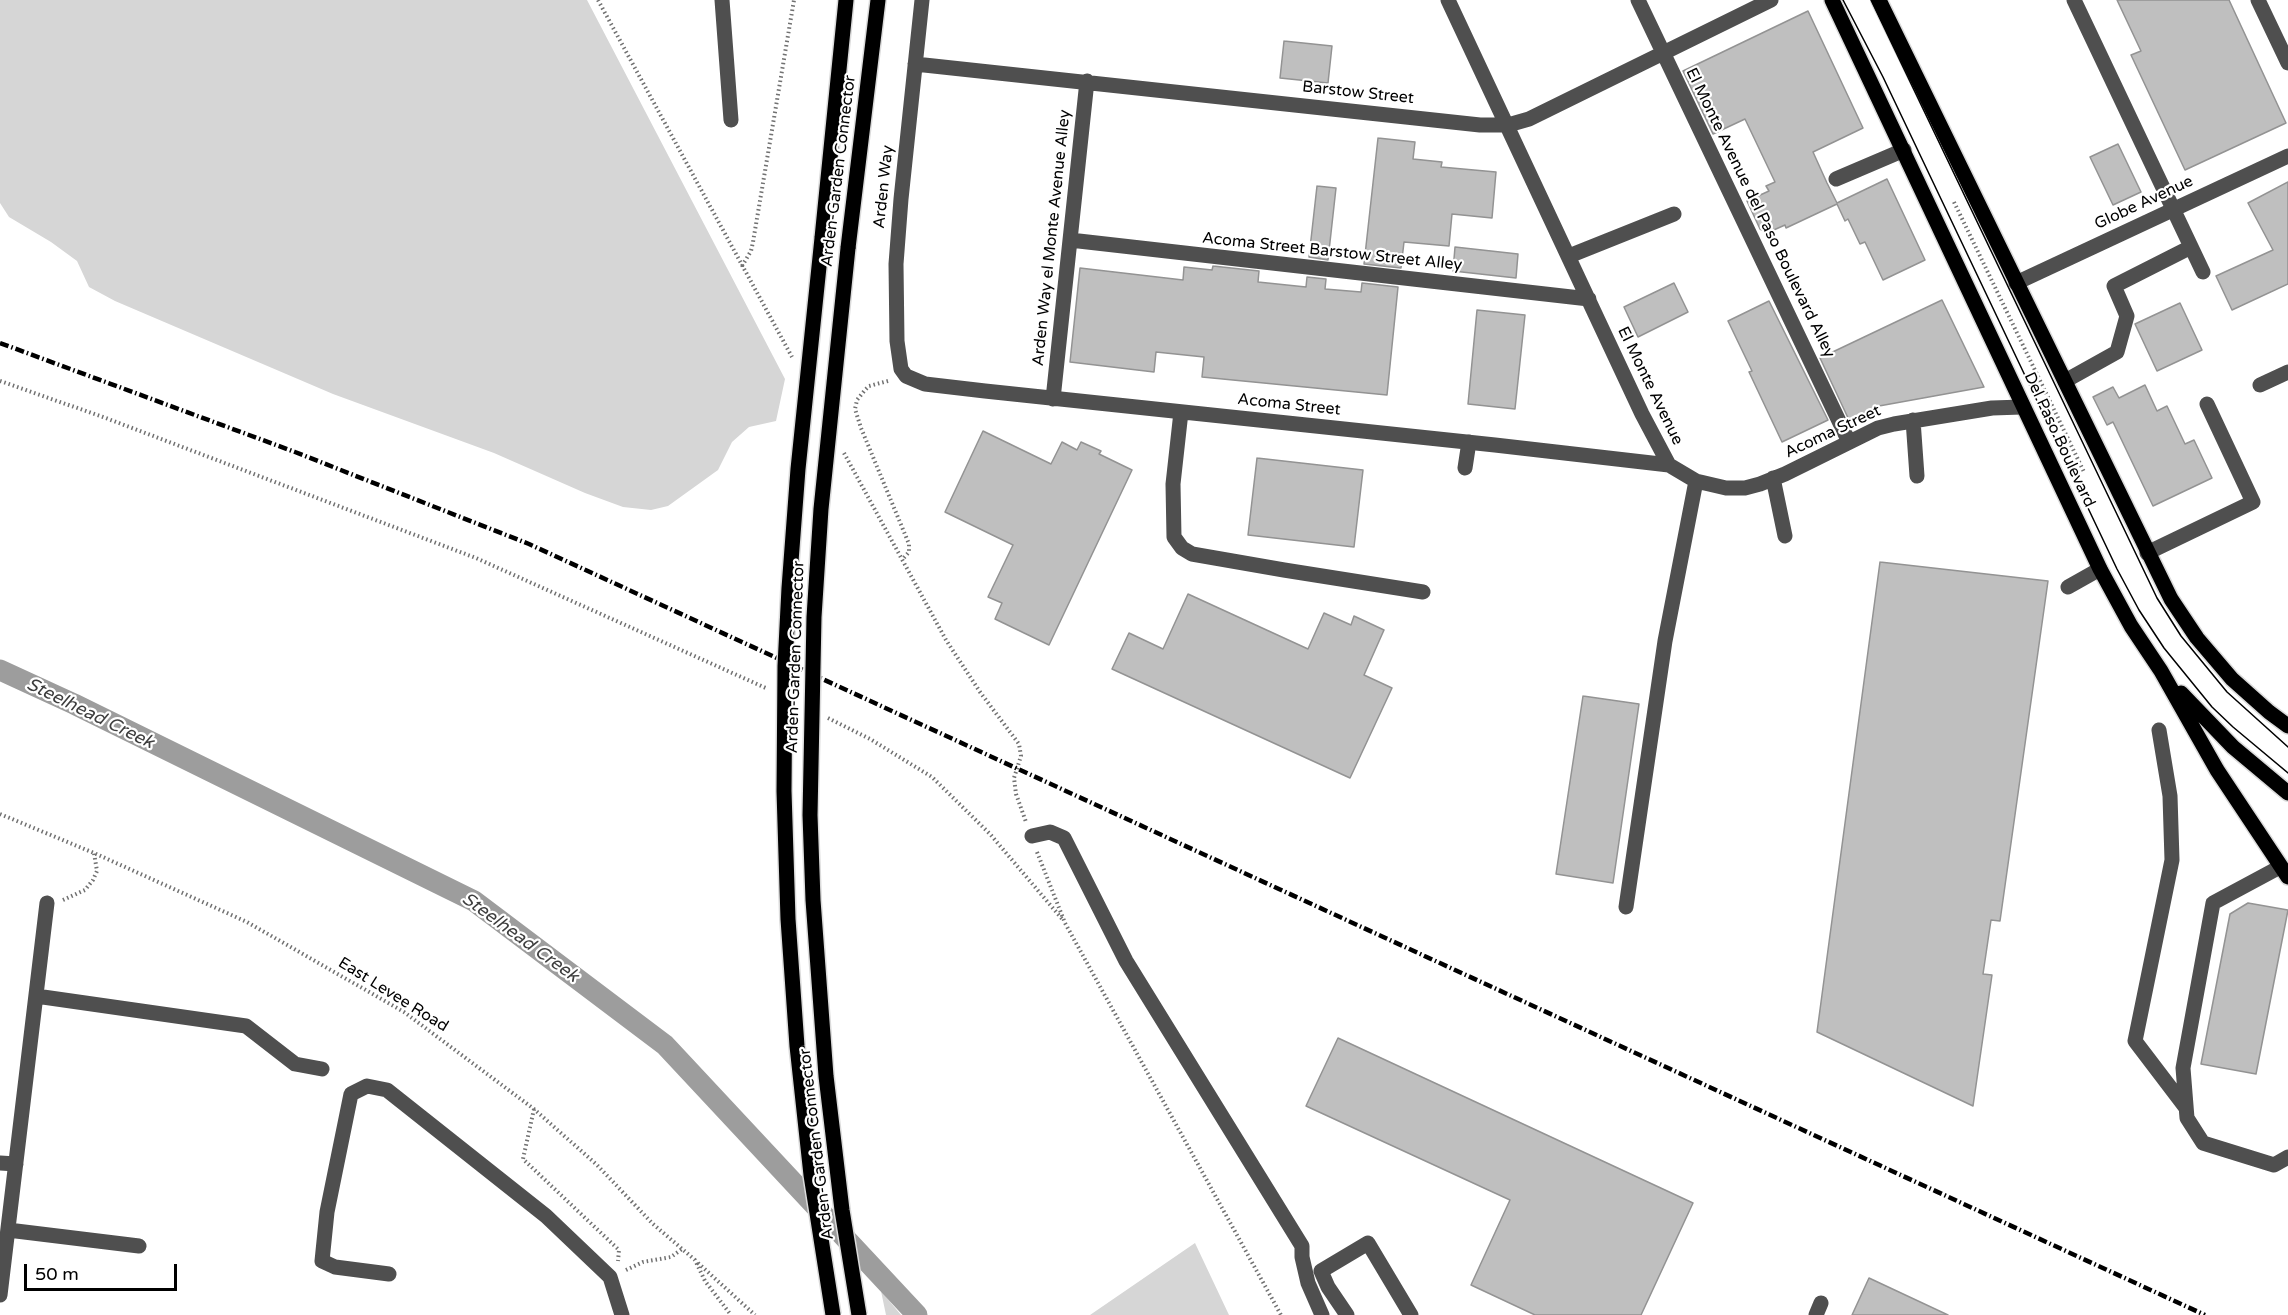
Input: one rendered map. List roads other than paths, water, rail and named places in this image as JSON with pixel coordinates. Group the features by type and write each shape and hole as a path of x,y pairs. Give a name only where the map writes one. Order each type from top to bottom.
{"main road":[{"name":"Arden-Garden Connector","path":"833,1315 811,1175 799,1068 788,919 784,791 785,666 798,469 846,0"},
{"name":"Arden-Garden Connector","path":"859,1315 842,1210 825,1065 813,900 810,814 813,648 819,530 848,248 878,0"},
{"name":"Del Paso Boulevard","path":"1833,0 2100,569 2131,626 2161,671 2217,770 2284,872"},
{"name":"Del Paso Boulevard","path":"1879,0 2171,599 2197,638 2232,679 2288,726"},
{"path":"2161,671 2233,747 2288,793"}],"street":[{"path":"722,0 731,120"},
{"path":"726,32 733,0"},
{"name":"Arden Way","path":"906,376 902,369 897,340 896,264 922,0"},
{"name":"El Monte Avenue","path":"1449,0 1642,414 1669,465 1696,482"},
{"name":"El Monte Avenue del Paso Boulevard Alley","path":"1638,0 1849,442"},
{"name":"Barstow Street","path":"915,64 1480,125 1508,125 1528,118 1770,0"},
{"path":"2074,0 2203,272"},
{"path":"2258,0 2288,63"},
{"name":"Arden Way el Monte Avenue Alley","path":"1053,399 1087,81"},
{"path":"1836,179 1904,150"},
{"name":"Globe Avenue","path":"2016,283 2288,156"},
{"path":"1569,256 1674,214"},
{"name":"Acoma Street Barstow Street Alley","path":"1070,240 1589,298"},
{"path":"2065,381 2117,352 2127,316 2114,286 2191,247"},
{"path":"2260,385 2288,372"},
{"name":"Acoma Street","path":"906,376 915,381 939,386 1669,465"},
{"path":"2147,553 2253,502 2207,404"},
{"name":"Acoma Street","path":"1696,482 1726,488 1745,488 1773,478 1878,428 1913,420 1992,408 2022,407"},
{"path":"1181,412 1173,484 1174,537 1182,548 1192,554 1423,592"},
{"path":"1913,420 1917,476"},
{"path":"1465,468 1469,442"},
{"path":"1773,478 1785,536"},
{"path":"1626,908 1665,641 1696,482"},
{"path":"2068,586 2100,569"},
{"path":"2159,730 2170,796 2172,860 2135,1041 2186,1108"},
{"path":"1032,836 1050,832 1064,838 1126,961 1302,1246 1308,1283 1322,1315"},
{"path":"2284,872 2213,903 2183,1068 2187,1118 2202,1143 2274,1165 2288,1157"},
{"path":"0,1295 47,903"},
{"path":"36,996 246,1026 295,1064 322,1069"},
{"path":"389,1274 335,1267 322,1261 327,1212 351,1094 367,1086 387,1090 546,1216 610,1277 622,1315"},
{"path":"0,1163 16,1164"},
{"path":"8,1230 139,1246"},
{"path":"1347,1315 1328,1287 1321,1271 1368,1243 1411,1315"}],"waterway":[{"name":"Steelhead Creek","path":"0,670 74,704 474,901 665,1045 917,1315"}],"tram line":[{"path":"1843,0 1883,77 2117,569 2139,610 2164,648 2212,707 2288,773"},
{"path":"1871,0 2157,598 2181,636 2227,692 2288,747"}],"railway":[{"path":"0,343 295,452 529,544 2205,1315"}]}
